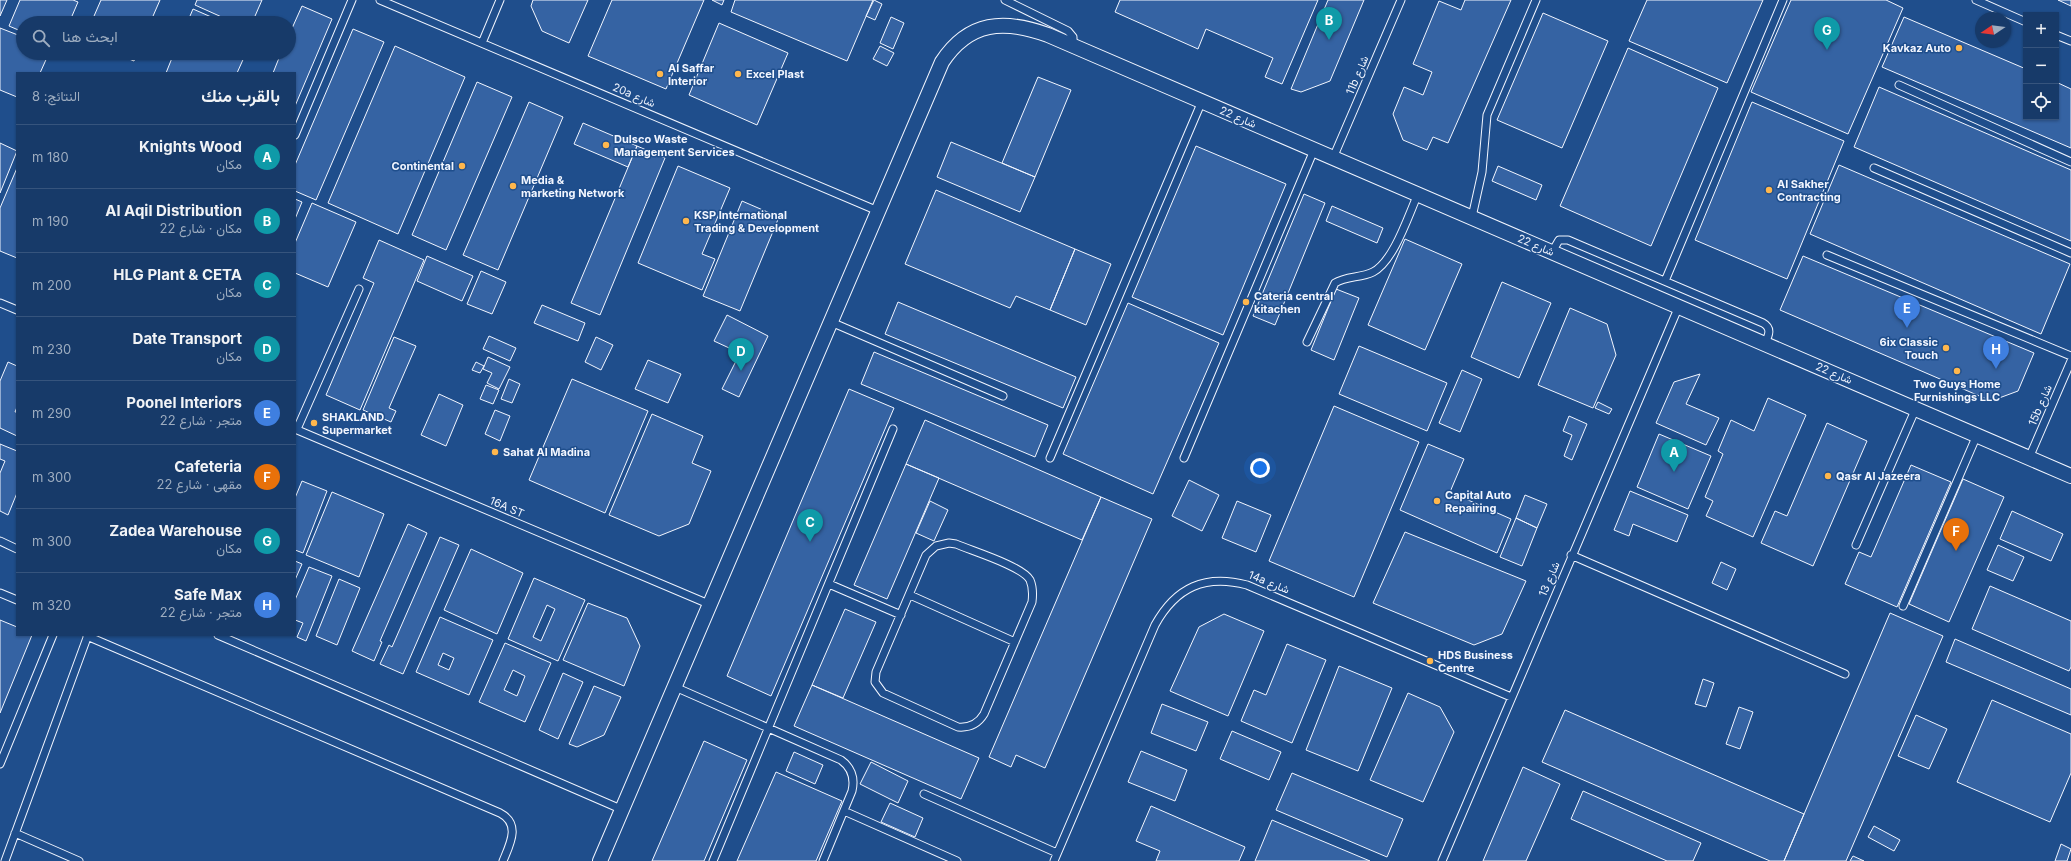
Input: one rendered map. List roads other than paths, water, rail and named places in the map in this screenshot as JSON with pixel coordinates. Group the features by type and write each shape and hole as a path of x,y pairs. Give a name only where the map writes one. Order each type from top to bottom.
{"street":[{"name":"شارع 22","path":"878,211 942,62 955,44 974,31 998,24 1036,30 2071,476"},
{"path":"600,861 711,606 878,211"}],"lane":[{"path":"296,132 352,0"},
{"name":"20a شارع","path":"380,0 878,211"},
{"path":"482,43 500,0"},
{"path":"1005,0 1068,31 1072,37 1073,46"},
{"name":"11b شارع","path":"1333,158 1401,0"},
{"path":"1472,217 1482,172 1487,115 1536,0"},
{"path":"1665,281 1783,0"},
{"path":"1976,0 2023,21"},
{"path":"2059,35 2071,41"},
{"path":"1899,85 2071,162"},
{"path":"1050,458 1202,101"},
{"path":"1184,458 1314,150"},
{"path":"1874,168 2071,253"},
{"path":"1307,342 1335,283 1346,278 1372,272 1388,258 1418,194"},
{"path":"1552,252 1560,240 1568,240 1665,281 1766,325 1770,332 1765,343"},
{"path":"1827,255 2071,356"},
{"path":"296,429 360,289"},
{"path":"0,303 16,310"},
{"name":"شارع 13","path":"1442,861 1510,697 1679,306"},
{"path":"831,322 1003,396"},
{"name":"15b شارع","path":"2029,458 2071,361"},
{"path":"1856,545 1916,408"},
{"name":"16A ST","path":"296,429 711,606"},
{"path":"713,861 893,429"},
{"path":"1903,606 1977,435"},
{"path":"0,541 16,549"},
{"path":"942,544 956,544 1020,570 1030,580 1033,594 1032,602 982,718 969,727 958,727 883,693 876,686 876,672 910,595 926,555 936,546 942,544"},
{"path":"1571,555 1845,674"},
{"name":"14a شارع","path":"1054,861 1155,625 1163,611 1173,599 1200,583 1216,580 1247,584 1510,697"},
{"path":"829,584 901,615"},
{"path":"0,593 16,600"},
{"path":"910,595 1015,642"},
{"path":"0,764 53,636"},
{"path":"4,860 88,636 500,813 510,820 513,832 503,861"},
{"path":"220,636 623,810"},
{"path":"675,687 846,764 852,773 854,785 823,861"},
{"path":"924,794 1057,853"},
{"path":"844,811 957,861"},
{"path":"15,833 79,861"}],"place":[{"name":"Al Aqil Distribution","path":"1329,40"},
{"name":"Kavkaz Auto","path":"1959,48"},
{"name":"Zadea Warehouse","path":"1827,50"},
{"name":"Al Saffar Interior","path":"660,74"},
{"name":"Excel Plast","path":"738,74"},
{"name":"Dulsco Waste Management Services","path":"606,145"},
{"name":"Continental","path":"462,166"},
{"name":"Media & marketing Network","path":"513,186"},
{"name":"Al Sakher Contracting","path":"1769,190"},
{"name":"KSP International Trading & Development","path":"686,221"},
{"name":"Cateria central kitachen","path":"1246,302"},
{"name":"Poonel Interiors","path":"1907,328"},
{"name":"6ix Classic Touch","path":"1946,348"},
{"name":"Safe Max","path":"1996,369"},
{"name":"Date Transport","path":"741,371"},
{"name":"Two Guys Home Furnishings LLC","path":"1957,371"},
{"name":"SHAKLAND Supermarket","path":"314,423"},
{"name":"Sahat Al Madina","path":"495,452"},
{"name":"Knights Wood","path":"1674,472"},
{"name":"Qasr Al Jazeera","path":"1828,476"},
{"name":"Capital Auto Repairing","path":"1437,501"},
{"name":"HLG Plant & CETA","path":"810,542"},
{"name":"Cafeteria","path":"1956,551"},
{"name":"HDS Business Centre","path":"1430,661"}]}
